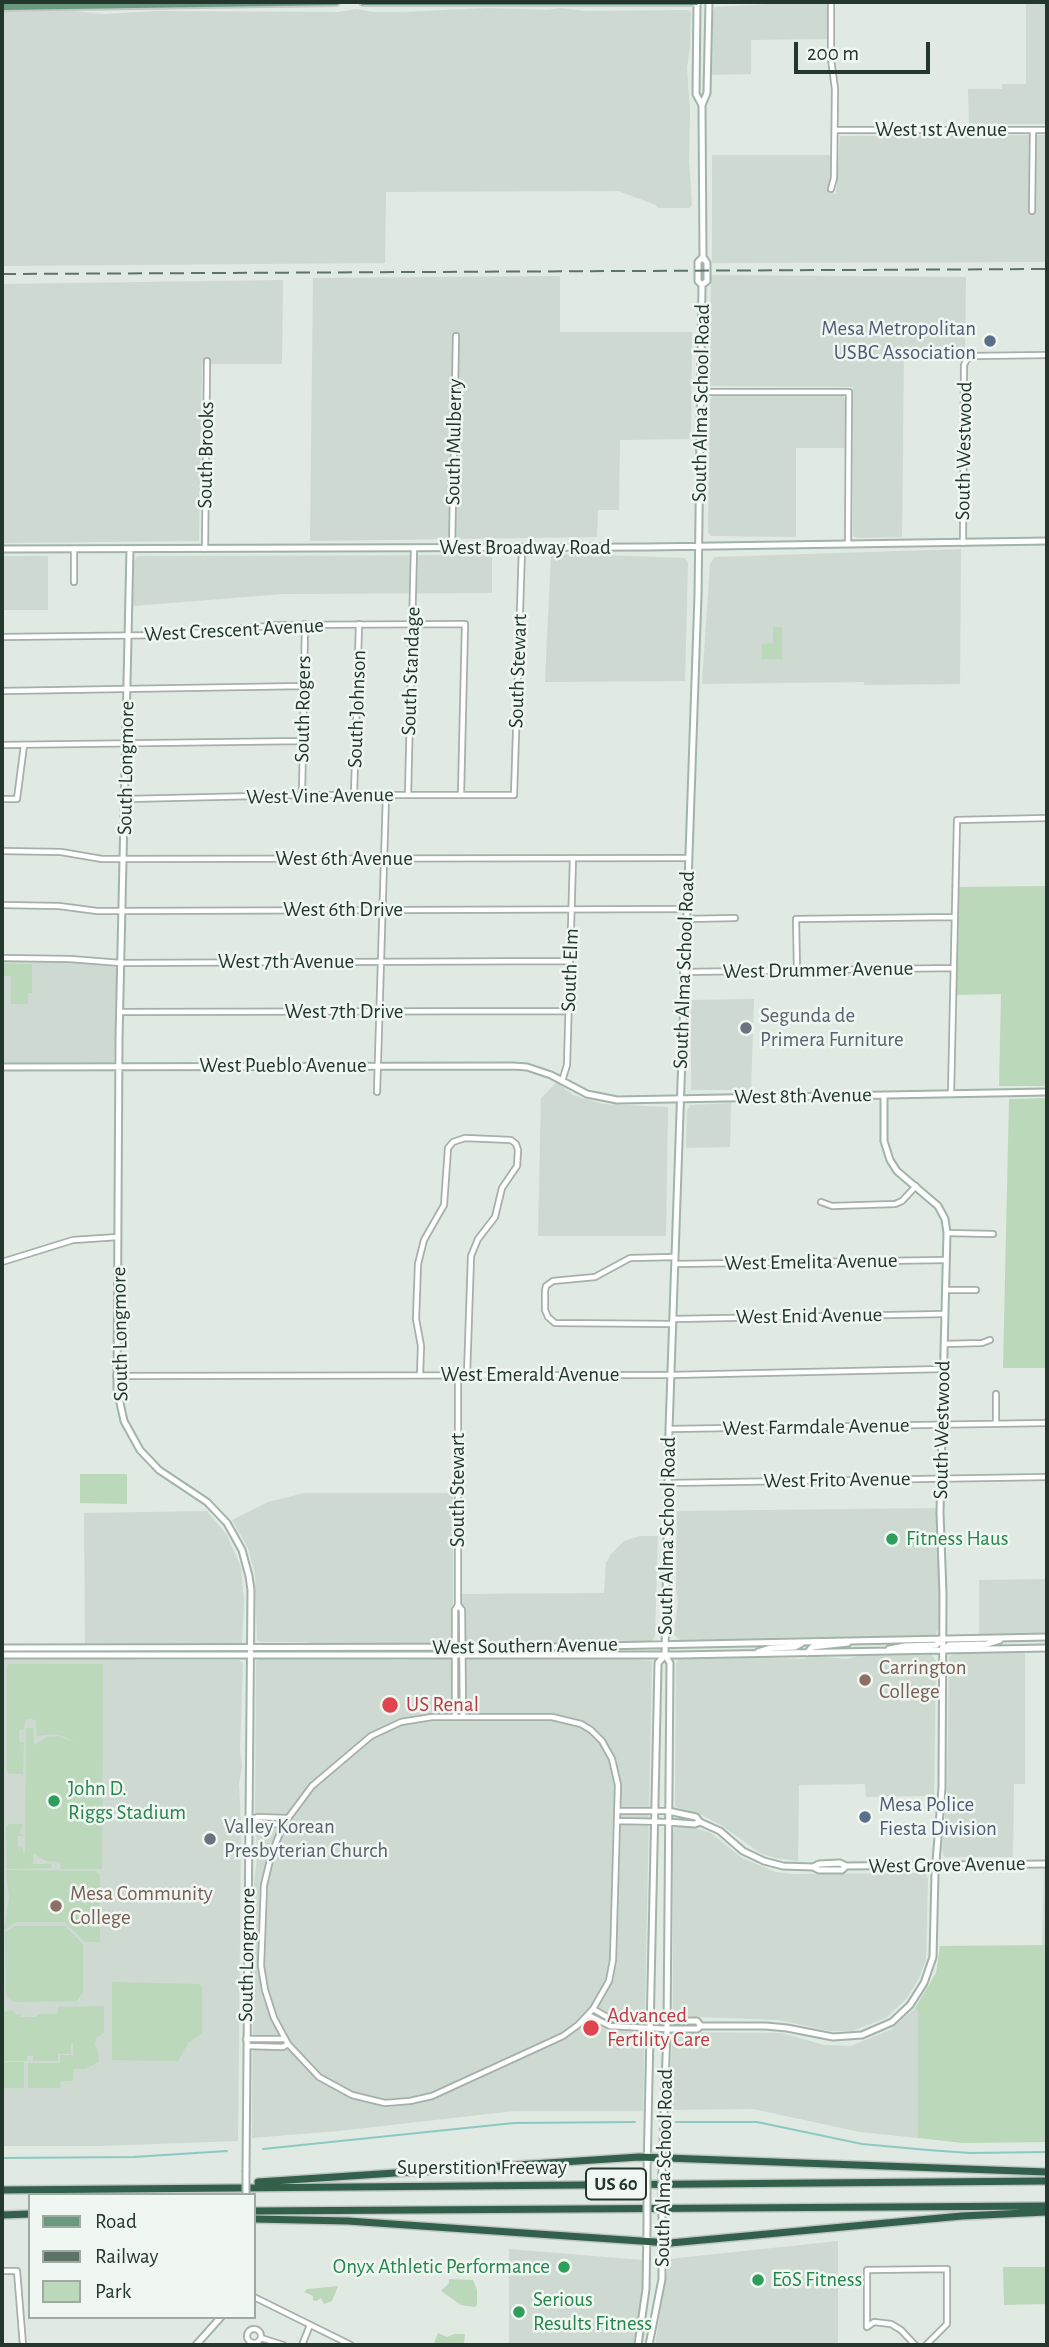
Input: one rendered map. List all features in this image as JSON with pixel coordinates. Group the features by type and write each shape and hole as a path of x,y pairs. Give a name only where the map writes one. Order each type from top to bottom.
{"highway":[{"path":"184,2188 647,2157 1047,2172"},
{"name":"Superstition Freeway","path":"2,2189 1047,2181"},
{"name":"Superstition Freeway","path":"256,2211 1047,2206"},
{"path":"256,2219 348,2221 647,2243 962,2216 1047,2212"},
{"path":"2,2214 28,2214"}],"main road":[{"path":"2,7 337,2"},
{"path":"363,2 697,2"},
{"name":"South Alma School Road","path":"697,2 696,94 702,105"},
{"name":"South Alma School Road","path":"638,2345 646,2289 658,1663 664,1655 665,1644 668,1429 699,547 702,285 698,281 698,262 703,257 702,105 707,93 709,2"},
{"name":"West Broadway Road","path":"2,549 699,547 1047,541"},
{"name":"South Longmore","path":"130,549 126,799 122,859 116,1376 122,1413 140,1450 159,1470 207,1503 227,1523 245,1558 251,1584 246,2193"},
{"name":"West Pueblo Avenue","path":"2,1067 527,1067 562,1081"},
{"name":"West 8th Avenue","path":"562,1081 587,1094 604,1098 1047,1092"},
{"name":"South Westwood","path":"701,2026 779,2026 841,2038 862,2035 892,2022 910,2005 924,1983 933,1957 935,1865 942,1787 941,1478 947,1233 945,1219 938,1206 897,1171 887,1153 883,1130 884,1095"},
{"path":"1047,1637 1047,1648"},
{"name":"West Southern Avenue","path":"2,1656 120,1656 250,1651 1047,1637"},
{"path":"943,1650 948,1644 987,1644 1004,1638"},
{"path":"887,1651 905,1646 936,1645 943,1639"},
{"path":"807,1653 812,1647 836,1646 857,1641"},
{"path":"752,1654 771,1648 795,1647 802,1642"},
{"path":"120,1656 126,1651 164,1651 170,1647"},
{"name":"West Southern Avenue","path":"2,1648 170,1647 455,1655 664,1655 1047,1648"},
{"name":"South Alma School Road","path":"649,2345 661,2287 663,2242 670,1663 664,1655"},
{"name":"West Grove Avenue","path":"668,1811 696,1818 716,1828 743,1851 783,1866 813,1867 840,1863 846,1866 1047,1864"},
{"path":"667,1822 700,1822"},
{"path":"667,2021 697,2021 701,2026 697,2029 667,2029"},
{"path":"196,2345 219,2319"}],"street":[{"path":"831,2 835,130 834,178 831,189"},
{"name":"West 1st Avenue","path":"835,130 1047,130"},
{"path":"1032,211 1033,130"},
{"name":"South Mulberry","path":"452,548 456,335"},
{"name":"South Westwood","path":"963,542 964,365 967,359 973,356 1047,355"},
{"name":"South Brooks","path":"205,549 207,361"},
{"path":"701,392 849,392 848,544"},
{"name":"South Standage","path":"408,795 414,548"},
{"name":"South Stewart","path":"514,795 522,548"},
{"path":"74,549 74,582"},
{"name":"West Crescent Avenue","path":"2,637 129,636 305,624 466,624 461,794"},
{"name":"South Rogers","path":"302,795 305,624"},
{"name":"South Johnson","path":"354,795 359,624"},
{"path":"2,691 304,686"},
{"path":"2,745 302,741"},
{"path":"2,799 17,799 24,745"},
{"name":"West Vine Avenue","path":"126,799 302,795 514,795"},
{"path":"377,1092 386,795"},
{"path":"951,1094 957,820 1047,818"},
{"name":"West 6th Avenue","path":"2,851 61,852 102,859 687,858"},
{"name":"South Elm","path":"562,1081 567,1065 573,858"},
{"name":"West 6th Drive","path":"2,905 59,906 96,911 685,909"},
{"path":"797,971 796,919 954,917"},
{"path":"685,919 735,918"},
{"name":"West 7th Avenue","path":"2,958 62,958 121,963 570,961"},
{"name":"West Drummer Avenue","path":"683,972 954,968"},
{"name":"West 7th Drive","path":"120,1012 568,1011"},
{"path":"420,1375 421,1346 416,1319 418,1264 424,1240 444,1205 448,1148 465,1138 511,1140 518,1150 517,1166 502,1188 495,1217 478,1239 471,1256 467,1375"},
{"path":"821,1202 832,1206 894,1204 902,1201 916,1186"},
{"path":"947,1233 993,1234"},
{"path":"2,1262 73,1240 118,1237"},
{"name":"West Emelita Avenue","path":"545,1298 546,1286 553,1281 595,1277 630,1258 946,1259"},
{"path":"946,1290 976,1290"},
{"name":"West Enid Avenue","path":"545,1298 548,1317 555,1323 562,1324 945,1314"},
{"path":"944,1344 982,1343 990,1340"},
{"name":"West Emerald Avenue","path":"116,1376 671,1375 944,1369"},
{"name":"South Stewart","path":"458,1375 456,1610 459,1647 463,1654 463,1716"},
{"path":"996,1394 996,1424"},
{"name":"West Farmdale Avenue","path":"668,1429 1047,1423"},
{"name":"West Frito Avenue","path":"668,1483 1047,1477"},
{"name":"South Stewart","path":"454,1716 455,1655 459,1647"},
{"path":"463,1716 552,1717 574,1721 591,1730 605,1745 616,1773 617,1811 613,1961 609,1981 588,2015 571,2031 558,2038 432,2096 398,2102 363,2099 338,2089 319,2077 287,2042 274,2018 265,1990 260,1956 264,1885 271,1856 287,1818 312,1786 371,1736 401,1722 463,1716"},
{"name":"West Grove Avenue","path":"617,1811 668,1811"},
{"path":"248,1821 257,1818 287,1818"},
{"path":"248,1821 283,1825"},
{"path":"617,1821 667,1822"},
{"path":"593,2009 617,2020 667,2021"},
{"path":"588,2015 610,2026 667,2029"},
{"path":"246,2043 287,2042"},
{"path":"915,2345 891,2324 874,2322 867,2327 867,2270 947,2269 947,2324 926,2345"},
{"path":"2,2271 17,2271 23,2345"},
{"path":"256,2298 351,2345"},
{"path":"302,2345 310,2325"},
{"path":"261,2337 284,2345"}],"shaded area":[{"path":"825,2 827,39 751,40 751,74 712,75 715,7"},
{"path":"1026,2 1047,2 1047,124 969,124 968,89 1002,89 1002,84 1026,84"},
{"path":"487,8 691,12 687,68 690,208 658,208 618,191 386,192 385,263 2,266 2,12 72,11 104,14 157,11 338,12 356,9 403,12"},
{"path":"1047,135 1047,262 712,263 712,155 832,155 832,193 836,194 840,136"},
{"path":"711,275 966,277 965,349 904,351 902,537 853,536 853,387 710,386"},
{"path":"560,276 560,332 692,332 691,439 620,440 619,510 598,510 597,537 310,541 313,278"},
{"path":"283,280 282,364 202,364 199,541 2,543 2,284"},
{"path":"838,394 846,401 845,448 796,448 796,537 711,536 708,532 710,399 713,396"},
{"path":"961,549 960,684 702,684 710,564 715,557"},
{"path":"492,555 492,593 283,594 133,606 134,562 137,556"},
{"path":"551,555 685,558 688,563 685,681 545,682"},
{"path":"2,556 48,556 48,610 2,610"},
{"path":"2,961 54,961 117,967 114,1062 2,1063"},
{"path":"754,999 751,1090 691,1090 691,1000"},
{"path":"557,1082 573,1095 603,1104 668,1107 666,1236 538,1236 541,1098"},
{"path":"731,1103 730,1147 686,1148 687,1111 690,1105"},
{"path":"304,1493 453,1493 453,1642 450,1645 328,1645 257,1640 255,1574 248,1548 232,1520 268,1502"},
{"path":"936,1508 940,1578 939,1628 935,1635 680,1640 674,1635 678,1601 677,1511"},
{"path":"207,1511 227,1535 241,1567 244,1601 242,1644 85,1645 84,1513"},
{"path":"640,1536 658,1536 655,1635 652,1642 615,1640 467,1645 463,1642 462,1594 604,1593 606,1563 611,1554 624,1541"},
{"path":"1047,1579 1047,1634 979,1635 979,1580"},
{"path":"1025,1653 1025,1784 1014,1784 1013,1857 944,1857 942,1849 947,1797 949,1657 954,1654"},
{"path":"931,1654 936,1661 934,1796 866,1797 865,1784 799,1785 798,1861 760,1853 721,1825 702,1815 675,1807 678,1659 801,1659 816,1656 846,1659 858,1656"},
{"path":"367,1656 398,1660 594,1656 652,1661 643,2111 515,2111 252,2138 254,1885 257,1856 256,1661 261,1657"},
{"name":"Mesa Community College","path":"111,1657 141,1660 239,1660 243,1663 240,1749 242,1766 239,1784 241,1827 238,2141 2,2146 2,1658"},
{"path":"676,1825 711,1833 742,1858 776,1872 925,1873 928,1879 926,1960 907,1998 886,2018 852,2031 830,2031 778,2020 673,2016 673,1831"},
{"path":"1044,1864 1047,1864 1047,1945 1042,1945"},
{"path":"915,2008 918,2011 918,2138 860,2132 753,2109 669,2110 672,2037 676,2032 782,2033 824,2045 851,2046 890,2030"},
{"path":"838,2241 838,2345 655,2345 669,2259"},
{"path":"509,2249 643,2260 643,2280 634,2345 509,2345"}],"green space":[{"path":"773,627 782,627 782,659 762,659 762,644 776,643 773,643"},
{"path":"1047,886 1047,1086 999,1086 1001,994 956,995 959,887"},
{"path":"2,964 32,964 32,993 28,993 28,1004 11,1004 11,976 2,976"},
{"path":"1047,1098 1047,1368 1003,1368 1009,1099"},
{"path":"80,1474 127,1474 127,1504 80,1503"},
{"path":"9,1664 103,1664 102,1869 61,1869 60,1862 46,1861 33,1853 33,1864 51,1864 52,1868 7,1869 6,1827 9,1824 23,1824 20,1832 23,1836 18,1836 18,1847 25,1852 26,1728 33,1728 34,1745 47,1737 59,1736 79,1748 66,1737 55,1734 37,1736 36,1720 28,1719 24,1729 19,1730 19,1742 24,1742 23,1774 9,1774"},
{"path":"6,1870 95,1871 100,1875 100,1942 85,1942 65,1922 16,1922 4,1930 9,1898"},
{"path":"15,1926 65,1926 83,1944 83,1992 77,2001 13,2002 6,1994 5,1932"},
{"path":"1047,1945 1047,2142 963,2143 918,2138 918,2011 915,2008 936,1973 940,1946"},
{"path":"112,1982 200,1984 202,2033 188,2043 178,2061 112,2060"},
{"path":"104,2006 104,2033 96,2038 95,2045 99,2062 85,2069 73,2069 73,2081 61,2081 60,2088 28,2088 28,2063 60,2063 60,2055 73,2055 73,2043 77,2042 71,2043 71,2054 58,2054 58,2061 33,2061 33,2056 27,2056 27,2061 2,2061 2,2010 12,2010 21,2017 36,2017 39,2014 57,2014 58,2007"},
{"path":"2,2062 24,2062 24,2088 2,2088"},
{"path":"1003,2267 1047,2267 1047,2304 1004,2305"},
{"path":"449,2279 473,2280 477,2290 475,2307 461,2305 441,2291 449,2283"},
{"path":"338,2286 332,2301 324,2304 321,2298 313,2300 313,2296 304,2292 307,2289"},
{"path":"438,2333 447,2337 465,2334 464,2345 433,2345"}],"waterway":[{"path":"263,2149 514,2123 635,2122"},
{"path":"676,2122 757,2122 862,2144 928,2150 970,2153 1047,2152"},
{"path":"2,2158 133,2157 227,2151"}],"tram line":[{"path":"2,2 76,2"}],"railway":[{"path":"2,274 1047,269"}],"place":[{"name":"Mesa Metropolitan USBC Association","path":"990,341"},
{"name":"Segunda de Primera Furniture","path":"746,1028"},
{"name":"Fitness Haus","path":"892,1539"},
{"name":"Carrington College","path":"865,1680"},
{"name":"US Renal","path":"390,1705"},
{"name":"John D. Riggs Stadium","path":"54,1801"},
{"name":"Mesa Police Fiesta Division","path":"865,1817"},
{"name":"Valley Korean Presbyterian Church","path":"210,1839"},
{"name":"Mesa Community College","path":"56,1906"},
{"name":"Advanced Fertility Care","path":"591,2028"},
{"name":"Onyx Athletic Performance","path":"564,2267"},
{"name":"EōS Fitness","path":"758,2280"},
{"name":"Serious Results Fitness","path":"519,2312"}]}
